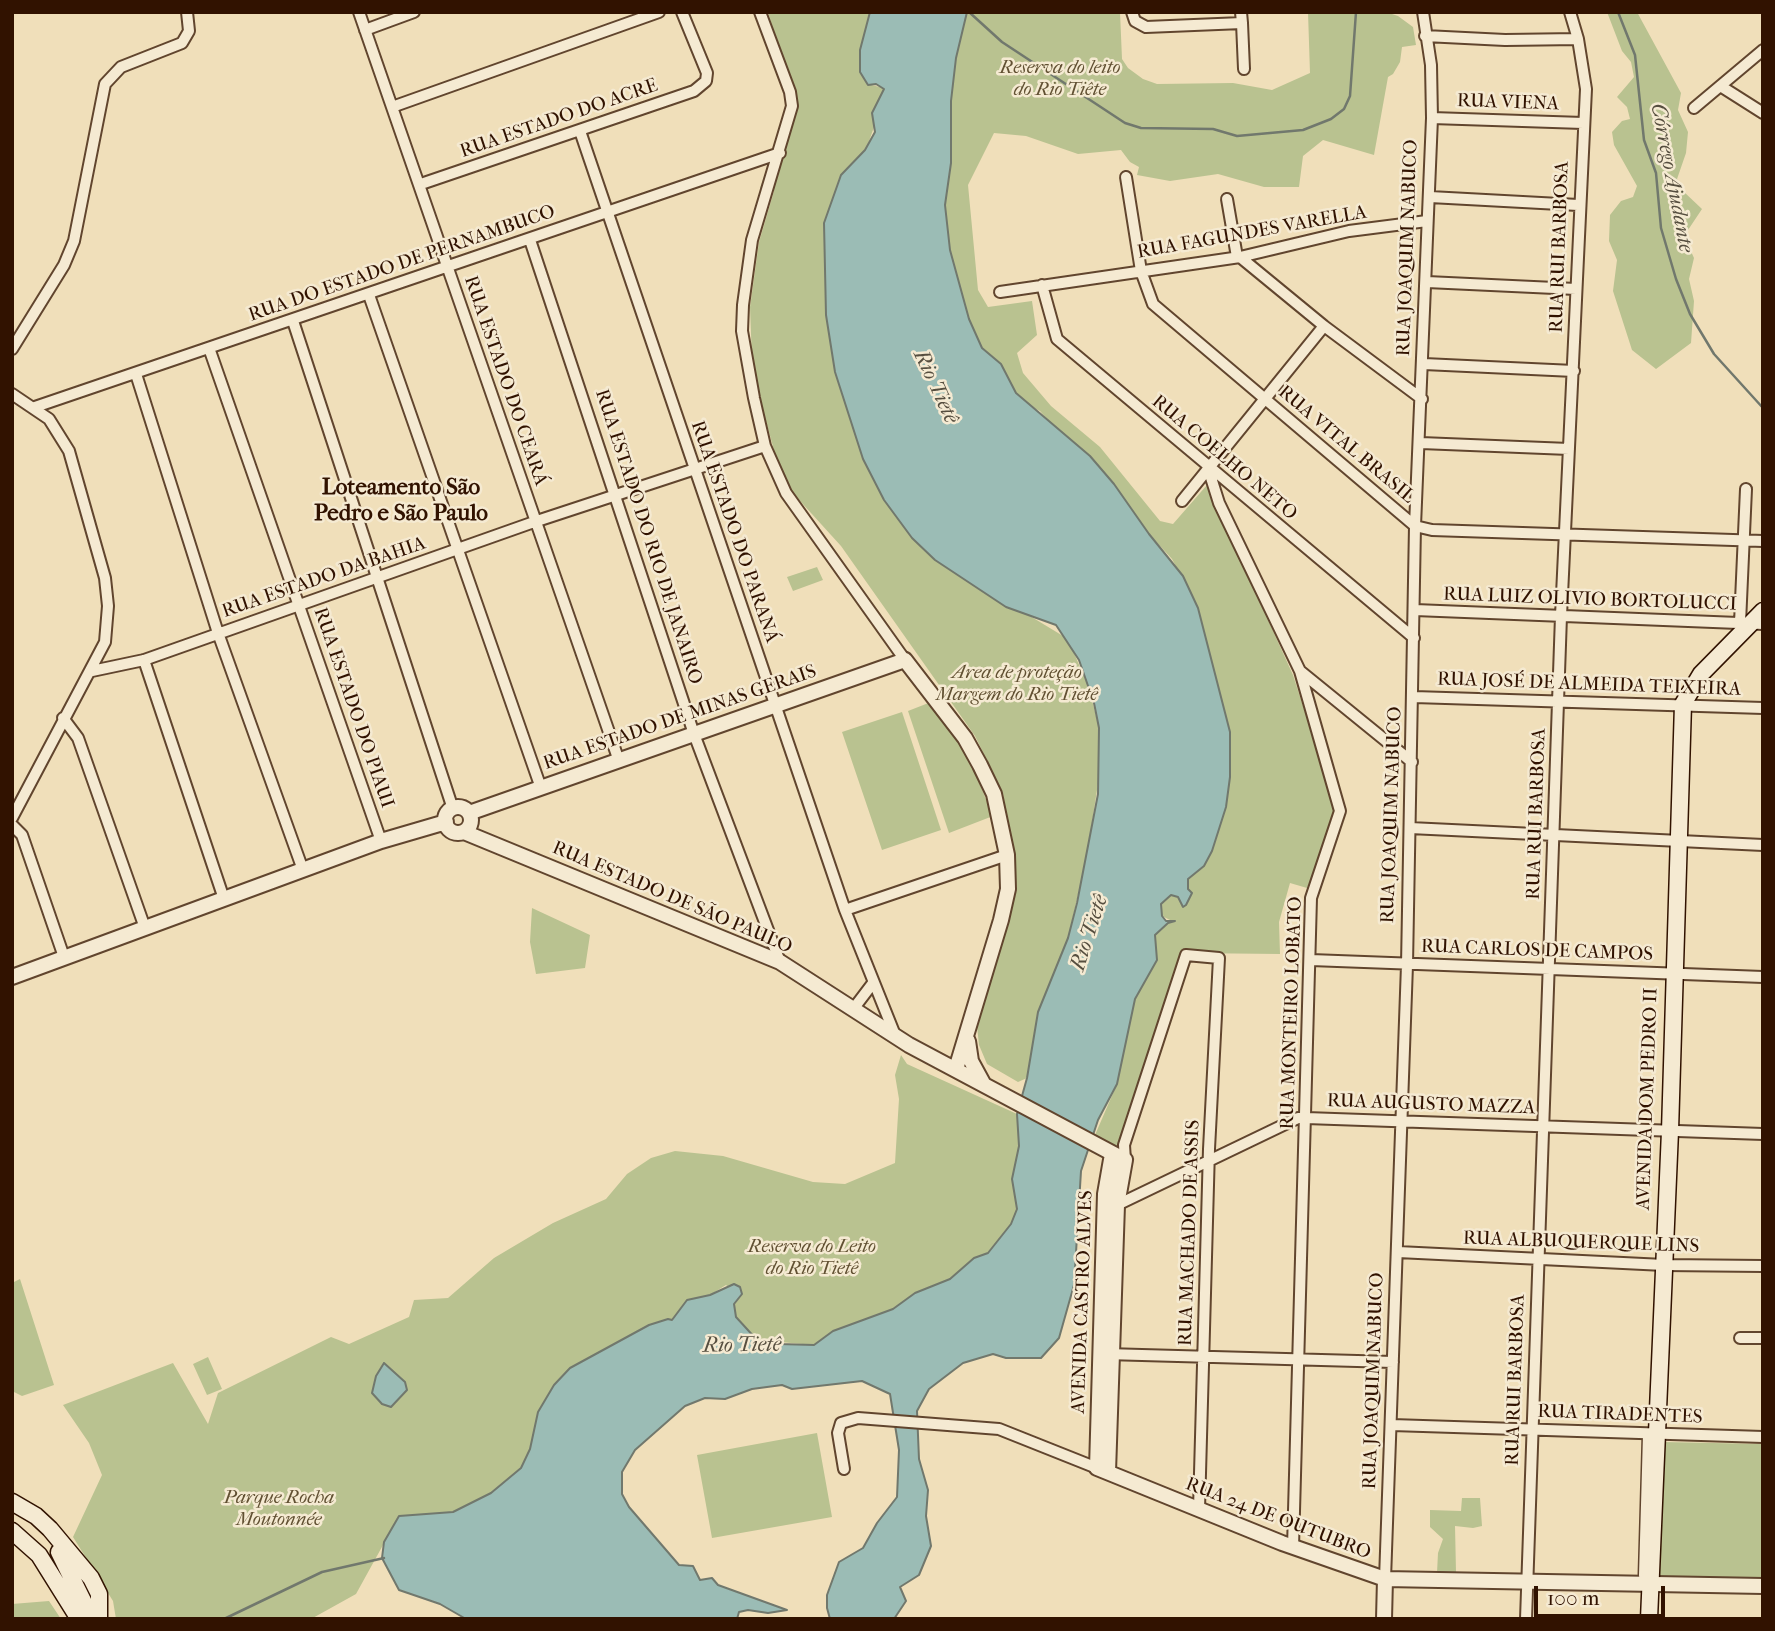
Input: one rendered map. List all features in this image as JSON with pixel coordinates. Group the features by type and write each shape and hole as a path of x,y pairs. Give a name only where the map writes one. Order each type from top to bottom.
{"main road":[{"name":"AVENIDA DOM PEDRO II","path":"1649,1619 1646,1584 1651,1435 1664,1265 1670,1132 1683,704 1701,674 1763,611"},
{"path":"12,1502 36,1516 50,1529 91,1578 89,1611"},
{"path":"12,1514 30,1523 60,1554 89,1611"},
{"path":"12,1531 39,1555 61,1589 99,1619"}],"street":[{"path":"12,349 64,265 74,241 105,84 121,67 182,43 189,31 187,12"},
{"name":"RUA ESTADO DO CEARÁ","path":"359,12 421,184 534,522 619,761"},
{"path":"365,30 414,12"},
{"path":"392,107 659,12"},
{"name":"RUA ESTADO DO ACRE","path":"421,184 694,92 706,81 707,74 682,12"},
{"path":"761,12 790,92 791,118 752,240 743,305 742,331 765,446 786,493 905,660 965,738 994,794 1007,855 1007,889 1001,920 967,1031 963,1067"},
{"path":"1132,12 1135,21 1146,27 1242,18 1244,69"},
{"name":"RUA JOAQUIM NABUCO","path":"1384,1619 1407,965 1414,697 1415,526 1421,443 1432,118 1431,65 1423,12"},
{"name":"RUA RUI BARBOSA","path":"1526,1619 1561,616 1574,372 1578,205 1586,89 1578,39 1570,12"},
{"path":"1425,36 1505,40 1578,39"},
{"path":"1694,108 1763,50"},
{"path":"1722,87 1763,113"},
{"name":"RUA VIENA","path":"1432,118 1583,123"},
{"name":"RUA ESTADO DO PARANÁ","path":"580,131 845,910 895,1035"},
{"name":"RUA DO ESTADO DE PERNAMBUCO","path":"35,407 780,153"},
{"name":"RUA VITAL BRASIL","path":"1126,177 1141,271 1153,304 1415,526 1432,530 1565,536 1763,541"},
{"path":"1430,197 1578,205"},
{"path":"1227,199 1238,257 1422,399"},
{"name":"RUA FAGUNDES VARELLA","path":"1000,292 1238,257 1349,231 1427,221"},
{"name":"RUA ESTADO DO RIO DE JANAIRO","path":"530,240 694,734 780,962"},
{"path":"1427,282 1576,289"},
{"name":"RUA COELHO NETO","path":"1042,285 1057,339 1414,638"},
{"path":"369,295 541,788"},
{"path":"293,320 453,808"},
{"path":"1182,501 1324,326"},
{"name":"RUA ESTADO DO PIAUI","path":"209,348 381,841"},
{"path":"1424,364 1574,372"},
{"path":"136,374 218,633 303,870"},
{"path":"12,394 35,407 49,419 69,451 104,578 108,606 106,633 92,671 63,718 12,818"},
{"path":"1421,443 1569,449"},
{"name":"RUA ESTADO DA BAHIA","path":"92,671 144,660 534,522 765,446"},
{"name":"RUA MONTEIRO LOBATO","path":"1208,468 1219,503 1300,671 1340,811 1312,889 1296,1359 1293,1547"},
{"path":"1746,489 1744,540 1751,624"},
{"name":"RUA LUIZ OLIVIO BORTOLUCCI","path":"1415,610 1751,624"},
{"path":"144,660 224,899"},
{"name":"RUA ESTADO DE MINAS GERAIS","path":"469,813 905,660"},
{"path":"1300,671 1412,762"},
{"name":"RUA JOSÉ DE ALMEIDA TEIXEIRA","path":"1414,697 1763,708"},
{"path":"63,718 78,738 145,928"},
{"path":"453,808 462,808 469,813 471,821 464,832 451,831 446,822 447,814 453,808"},
{"path":"12,977 381,841 446,822"},
{"path":"12,825 22,835 64,957"},
{"path":"1409,828 1763,845"},
{"name":"RUA ESTADO DE SÃO PAULO","path":"464,832 780,962 895,1035 963,1067 984,1085 1115,1152"},
{"path":"845,910 1007,855"},
{"name":"AVENIDA CASTRO ALVES","path":"1102,1470 1105,1194 1115,1152 1186,955 1219,958"},
{"name":"RUA MACHADO DE ASSIS","path":"1199,1509 1209,1162 1219,958"},
{"name":"RUA CARLOS DE CAMPOS","path":"1311,960 1763,977"},
{"path":"854,1007 873,984"},
{"name":"RUA AUGUSTO MAZZA","path":"1116,1205 1298,1118 1763,1135"},
{"name":"AVENIDA CASTRO ALVES","path":"1105,1354 1116,1205 1115,1152"},
{"name":"RUA ALBUQUERQUE LINS","path":"1398,1252 1664,1265 1763,1266"},
{"path":"1740,1338 1763,1338"},
{"path":"1105,1354 1393,1362"},
{"name":"RUA 24 DE OUTUBRO","path":"844,1469 838,1433 841,1423 858,1418 999,1429 1293,1547 1385,1579 1763,1586"},
{"name":"RUA TIRADENTES","path":"1392,1424 1763,1437"},
{"path":"12,1540 39,1555"},
{"path":"1642,1619 1646,1584"}],"green space":[{"name":"Area de proteção Margem do Rio Tietê","path":"768,12 870,12 867,84 884,88 874,127 827,262 826,315 835,372 861,452 920,545 1006,607 1030,616 1068,639 1089,688 1099,728 1099,777 1087,855 1068,938 1038,1012 1027,1078 1018,1082 987,1064 979,1045 977,1026 1017,889 1003,793 975,736 841,546 791,491 777,461 759,396 752,361 750,307 759,242 774,191 760,188 789,105 789,81"},
{"name":"Reserva do leito do Rio Tiête","path":"956,12 1120,12 1122,59 1128,68 1143,79 1157,84 1233,83 1272,90 1310,73 1308,12 1386,12 1398,16 1413,27 1416,45 1402,47 1400,62 1388,77 1374,155 1323,140 1303,156 1299,187 1264,187 1218,174 1170,181 1137,175 1139,167 1130,162 1121,150 1078,154 1026,136 994,133 968,185 978,290 988,307 1032,301 1037,335 1017,353 1023,373 1051,406 1100,447 1160,521 1173,524 1207,485 1293,675 1334,802 1336,821 1307,888 1290,883 1279,922 1280,954 1186,953 1124,1159 1092,1142 1117,1084 1135,999 1157,960 1154,935 1168,922 1174,922 1162,916 1161,904 1171,895 1178,897 1188,889 1188,879 1204,866 1216,840 1230,777 1230,732 1198,608 1172,559 1149,534 1114,484 1090,456 1060,434 1040,411 986,385 918,195"},
{"path":"1607,12 1637,12 1681,93 1678,110 1688,132 1686,153 1677,179 1683,191 1702,209 1684,236 1694,258 1689,279 1694,301 1691,343 1656,369 1632,350 1613,291 1617,260 1609,241 1610,215 1621,201 1633,197 1637,186 1614,145 1612,132 1622,121 1630,119 1627,107 1617,97 1634,77 1631,62 1622,51"},
{"path":"817,567 823,580 793,591 787,577"},
{"path":"931,702 967,754 993,816 949,833 908,711"},
{"path":"902,712 941,830 882,850 842,732"},
{"path":"532,908 590,935 585,968 536,974 530,942"},
{"path":"901,1055 907,1064 1017,1114 1019,1146 1012,1179 1017,1209 1011,1224 988,1253 974,1258 950,1279 915,1293 893,1309 833,1331 814,1345 757,1340 736,1317 734,1304 739,1296 726,1285 710,1295 687,1300 672,1320 649,1325 570,1368 554,1385 538,1412 530,1449 521,1468 491,1493 452,1512 399,1516 356,1594 311,1619 116,1619 113,1601 73,1537 102,1475 89,1443 63,1405 173,1363 208,1424 218,1393 331,1337 349,1344 409,1317 414,1300 448,1298 494,1258 553,1223 606,1199 627,1174 651,1158 675,1151 723,1156 813,1182 845,1184 895,1163 899,1099 895,1075"},
{"path":"20,1279 54,1385 22,1396 12,1391 12,1283"},
{"path":"208,1357 222,1389 207,1395 193,1364"},
{"path":"817,1433 832,1517 712,1538 697,1455"},
{"path":"1663,1442 1763,1444 1763,1579 1659,1576"},
{"path":"1462,1498 1480,1498 1482,1526 1455,1526 1456,1572 1437,1573 1438,1553 1443,1539 1430,1527 1430,1510 1461,1511"},
{"path":"49,1601 61,1619 12,1619 12,1604"}],"water":[{"name":"Rio Tietê","path":"870,12 967,12 956,58 951,101 951,163 945,205 950,250 969,319 982,348 1001,364 1016,393 1090,456 1183,576 1198,608 1230,732 1230,777 1226,807 1212,851 1204,866 1188,879 1188,889 1192,893 1186,905 1183,907 1178,897 1171,895 1161,904 1162,916 1166,921 1175,921 1168,923 1155,935 1157,960 1135,999 1117,1084 1098,1120 1081,1171 1074,1285 1059,1338 1041,1358 1006,1358 993,1354 963,1363 929,1389 917,1411 919,1459 928,1490 926,1516 931,1546 919,1575 900,1587 906,1601 894,1619 830,1619 827,1608 827,1595 839,1562 863,1548 877,1523 897,1497 899,1450 890,1394 862,1381 792,1389 782,1385 752,1389 725,1399 705,1398 685,1406 635,1450 622,1472 622,1494 629,1507 679,1565 693,1566 700,1580 712,1578 718,1585 787,1610 768,1613 748,1610 739,1612 737,1619 466,1619 440,1604 399,1590 382,1558 384,1542 399,1516 453,1512 491,1493 521,1468 530,1449 538,1412 554,1385 570,1368 649,1325 672,1320 687,1300 710,1295 734,1284 740,1287 742,1294 734,1304 736,1317 757,1340 814,1345 833,1331 893,1309 915,1293 950,1279 974,1258 988,1253 1011,1224 1017,1209 1012,1179 1019,1146 1017,1114 1027,1078 1038,1012 1068,938 1077,903 1098,794 1099,728 1094,703 1079,660 1056,625 1006,607 935,560 912,538 884,500 863,459 835,372 826,315 824,223 841,175 865,150 875,132 872,113 884,89 876,84 868,85 860,72 860,50"},
{"path":"384,1363 405,1382 407,1390 391,1407 382,1404 372,1393 376,1376"}],"waterway":[{"name":"Córrego Ajudante","path":"969,12 1002,42 1125,123 1141,128 1213,129 1237,136 1303,130 1331,119 1344,109 1350,96 1356,12"},
{"name":"Córrego Ajudante","path":"1618,12 1635,55 1644,140 1656,173 1661,228 1676,279 1690,314 1714,354 1763,408"},
{"path":"224,1619 322,1572 384,1558"}],"district":[{"name":"Loteamento São Pedro e São Paulo","path":"401,501"}],"park label":[{"name":"Reserva do Leito do Rio Tietê","path":"812,1258"},
{"name":"Parque Rocha Moutonnée","path":"279,1509"}]}
